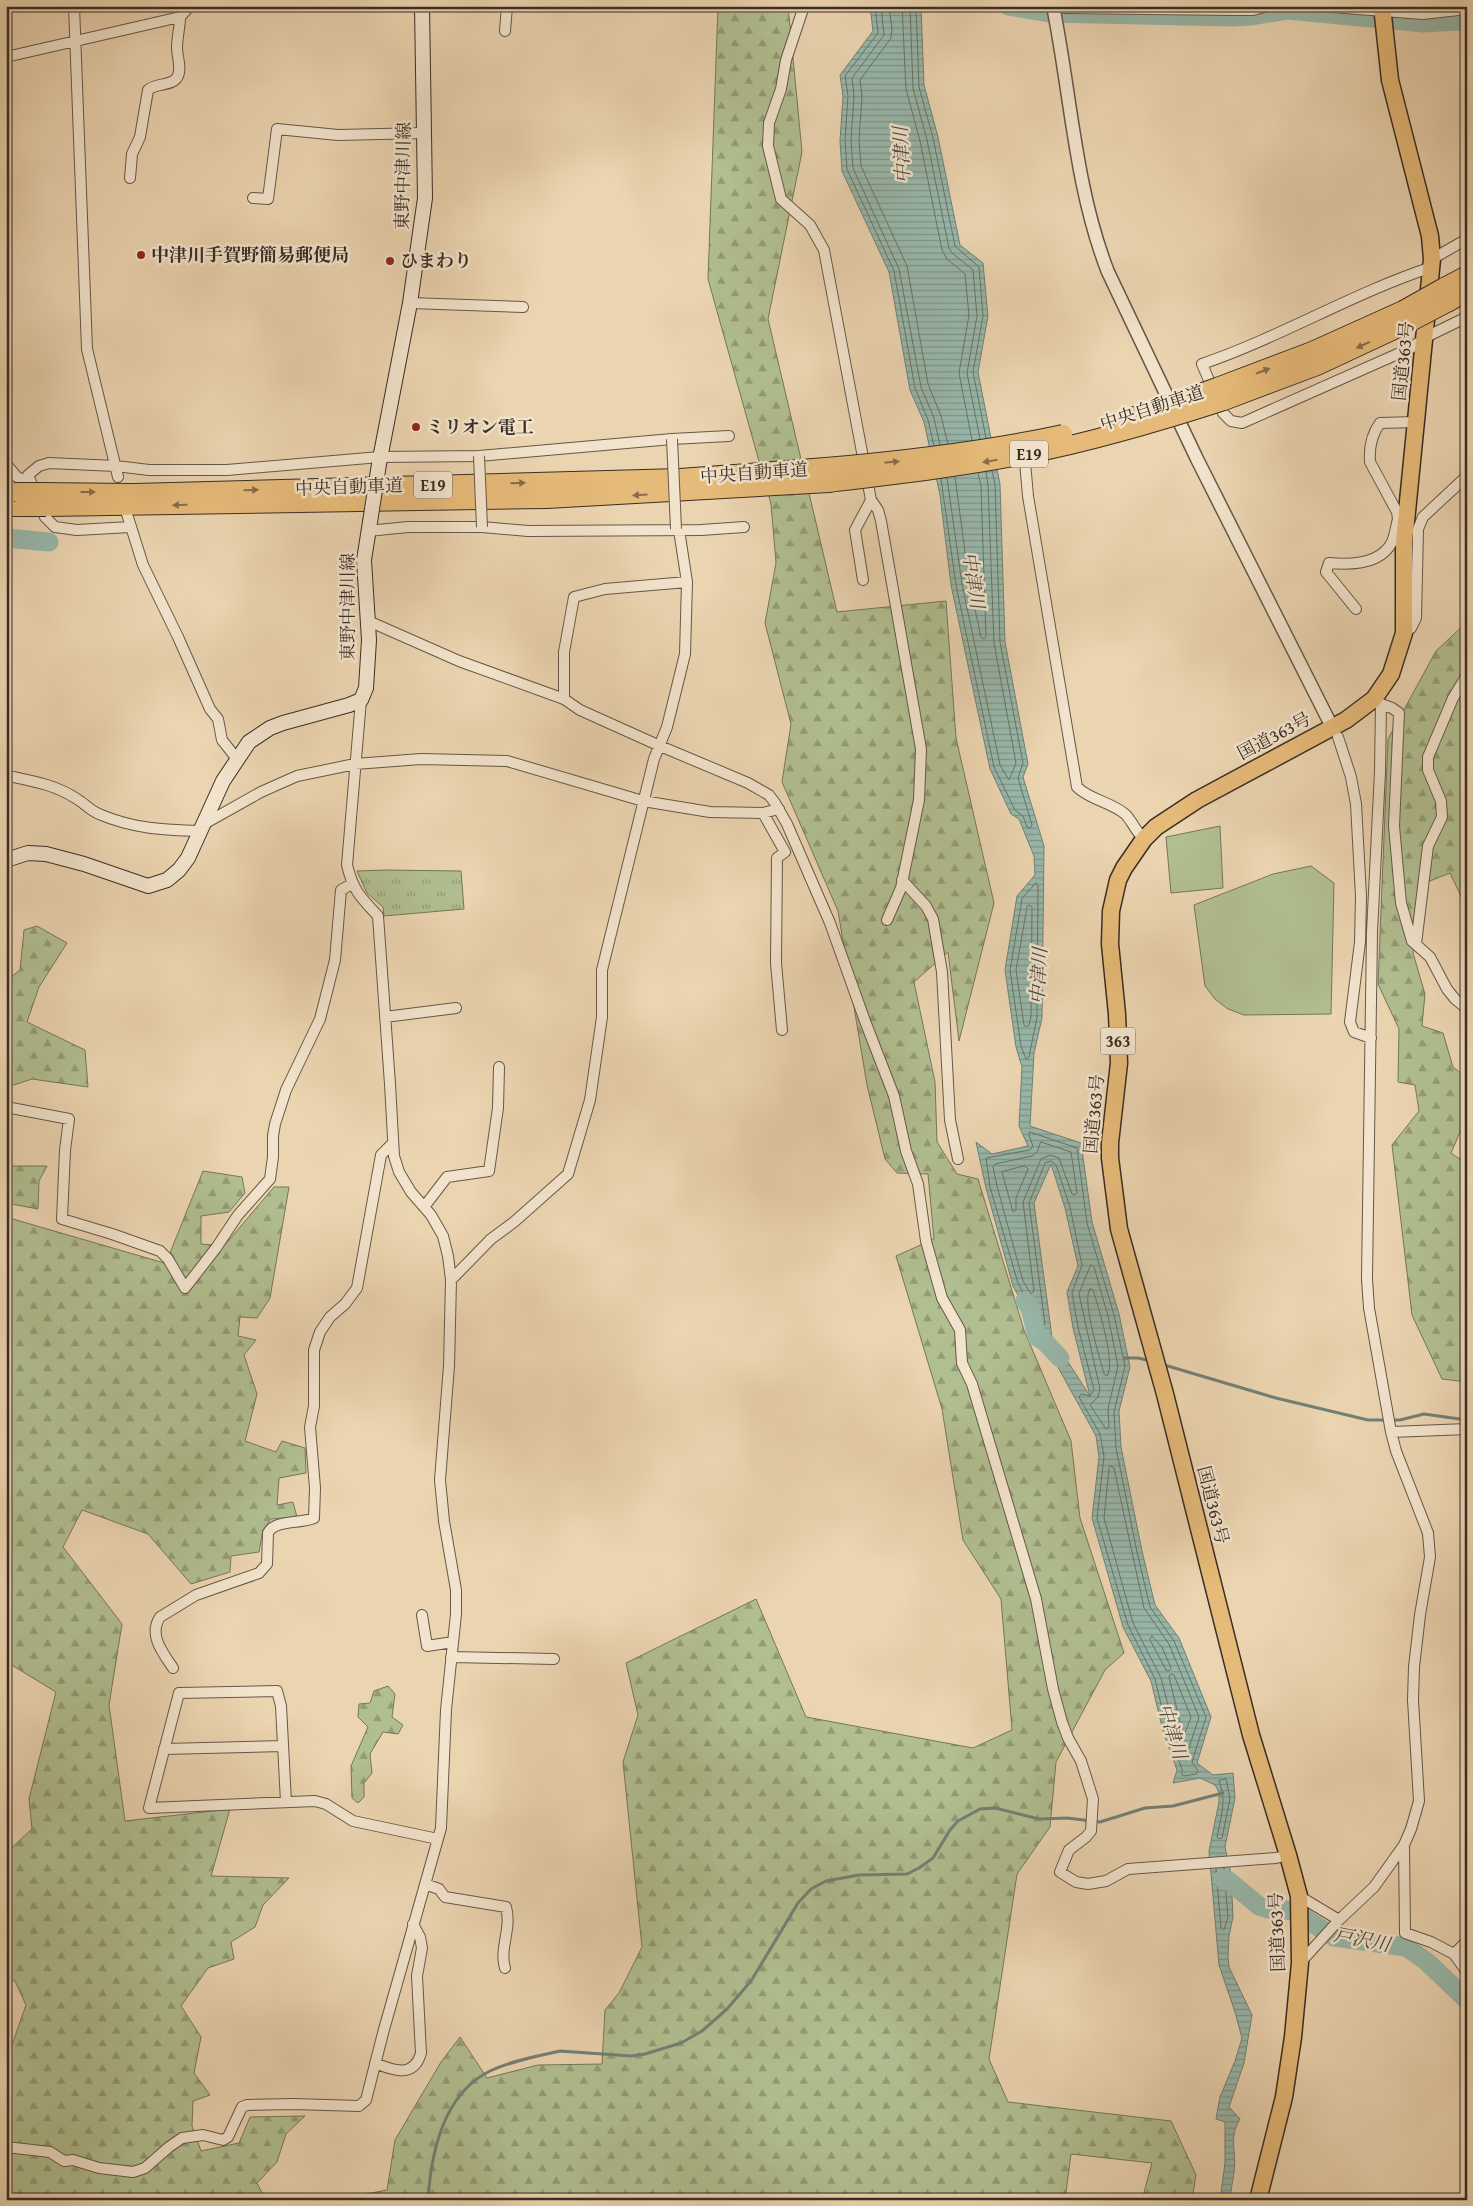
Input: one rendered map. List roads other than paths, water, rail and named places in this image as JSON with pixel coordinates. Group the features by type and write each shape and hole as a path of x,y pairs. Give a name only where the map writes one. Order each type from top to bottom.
{"highway":[{"name":"国道363号","path":"1258,2200 1284,2097 1293,2037 1300,1963 1299,1896 1282,1857 1165,1394 1119,1229 1111,1177 1110,1143 1119,1063 1117,1014 1110,944 1111,912 1118,880 1144,838 1172,814 1346,720 1377,701 1391,674 1404,633 1402,520 1417,422 1432,263 1430,236 1390,80 1382,8"},
{"name":"中央自動車道","path":"12,500 39,494 827,475 896,461 1029,441 1220,394 1312,352 1405,317 1447,295 1467,275"},
{"name":"中央自動車道","path":"1447,295 1467,292"}],"main road":[{"name":"東野中津川線","path":"361,700 366,688 368,640 364,560 379,461 410,303 425,198 422,6"},
{"path":"6,860 28,853 46,854 84,864 139,884 153,885 167,880 179,870 202,828 223,781 249,742 270,728 350,705 361,700"}],"street":[{"path":"74,6 87,349 118,477"},
{"path":"6,57 180,17 190,6"},
{"path":"505,31 507,6"},
{"path":"804,6 786,60 781,89 769,123 768,146 781,199 810,225 824,250 871,500 878,510 881,522 921,749 922,781 919,800 902,880 892,914 887,920"},
{"path":"1053,6 1085,200 1097,244 1108,272 1197,459 1328,718"},
{"path":"1061,6 1064,8 1253,10 1268,6"},
{"path":"1318,6 1382,8 1423,14 1467,9"},
{"path":"130,178 132,154 140,137 148,90 152,86 177,78 180,17"},
{"path":"252,198 268,199 277,129 338,135 424,133"},
{"path":"1467,239 1432,263 1238,352 1202,364 1223,413 1231,421 1242,423 1410,348 1426,337 1467,317"},
{"path":"410,303 523,307"},
{"path":"1356,609 1326,572 1329,563 1346,565 1363,562 1382,554 1392,542 1402,520 1370,462 1375,430 1380,423 1417,422"},
{"path":"130,527 77,530 55,527 45,517 39,494 28,475 32,470 49,463 116,466 149,470 227,470 479,456 672,439 730,436"},
{"path":"451,1280 491,1239 514,1222 568,1174 590,1100 602,1017 602,970 654,759 673,707 685,654 687,582 677,530 672,439"},
{"path":"479,456 482,527"},
{"path":"1025,462 1028,496 1077,787 1083,794 1126,814 1135,830 1144,838"},
{"path":"6,464 17,477 39,494"},
{"path":"1404,633 1411,628 1416,618 1417,539 1423,517 1467,476"},
{"path":"863,580 855,530 871,500"},
{"path":"128,514 130,527 143,565 210,709 218,719 222,740 237,759"},
{"path":"369,527 482,527 528,531 677,530 744,527"},
{"path":"564,699 564,652 574,596 605,589 687,582"},
{"path":"366,620 427,645 459,661 564,699 580,710 748,783 769,795 779,809 830,923 894,1096 906,1151 918,1184 926,1241 937,1282 942,1298 960,1330 962,1363 972,1384 1036,1599 1053,1689 1062,1722 1068,1738 1081,1761 1093,1799 1091,1831 1069,1850 1060,1872 1076,1882 1088,1884 1106,1881 1128,1869 1282,1857"},
{"path":"1416,944 1428,846 1442,816 1441,801 1428,770 1428,756 1454,698 1467,675"},
{"path":"6,2147 50,2152 64,2161 73,2160 99,2168 133,2172 145,2168 182,2138 203,2135 223,2140 228,2137 242,2107 247,2105 359,2106 363,2104 366,2100 438,1839 443,1814 446,1710 456,1590 444,1521 440,1480 449,1366 451,1280 443,1236 399,1172 392,1144 386,1017 378,916 352,884 348,865 361,700"},
{"path":"1300,1963 1339,1920 1374,1887 1404,1845 1412,1829 1419,1801 1413,1700 1414,1667 1420,1615 1430,1557 1428,1533 1396,1451 1391,1432 1369,1308 1367,1279 1372,932 1380,772 1377,701 1400,713 1394,826 1401,903 1410,936 1430,957 1447,989 1467,1010"},
{"path":"1338,737 1351,776 1356,804 1361,896 1360,942 1350,1022 1354,1032 1371,1038"},
{"path":"6,774 60,789 97,813 121,822 151,829 202,828 262,792 298,776 355,764 421,759 507,761 643,801 710,812 763,813 779,809"},
{"path":"763,813 785,852 777,858 776,963 782,1030"},
{"path":"902,880 926,906 933,919 942,972 950,1120 958,1159"},
{"path":"6,1107 69,1118 65,1150 62,1219 160,1251 168,1259 185,1288 216,1248 238,1215 270,1179 274,1157 272,1136 275,1124 286,1090 320,1019 334,960 341,890 352,884"},
{"path":"386,1017 456,1008"},
{"path":"424,1207 447,1177 489,1171 498,1108 499,1067"},
{"path":"173,1668 155,1636 156,1623 160,1617 196,1595 259,1573 267,1564 268,1533 270,1529 277,1525 304,1522 314,1518 315,1488 310,1427 314,1406 314,1350 320,1332 330,1317 345,1304 357,1288 381,1155 392,1144"},
{"path":"1391,1432 1467,1429"},
{"path":"422,1615 427,1646 453,1642"},
{"path":"451,1657 554,1659"},
{"path":"286,1802 281,1706 277,1691 179,1693 148,1808 315,1801 326,1804 353,1821 438,1839"},
{"path":"164,1749 282,1746"},
{"path":"1404,1845 1405,1933 1431,1942 1454,1954 1467,1972"},
{"path":"425,1884 439,1889 445,1897 506,1908 509,1919 503,1959 505,1968"},
{"path":"1299,1896 1339,1920"},
{"path":"375,2063 387,2068 403,2070 413,2068 419,2062 422,2053 417,1976 422,1948 420,1937 413,1924"},
{"path":"1454,1954 1467,1941"}],"water":[{"path":"870,6 921,6 924,85 938,137 960,245 983,263 988,316 978,372 1000,484 1005,642 1028,764 1023,777 1044,846 1042,1018 1034,1053 1030,1126 1081,1143 1092,1222 1119,1314 1130,1367 1119,1411 1121,1447 1155,1605 1179,1638 1211,1717 1197,1763 1213,1775 1233,1773 1235,1798 1225,1847 1231,1874 1233,1917 1229,1936 1228,1957 1229,1967 1252,2015 1244,2063 1229,2107 1240,2119 1234,2133 1235,2165 1231,2200 1220,2200 1225,2163 1225,2122 1216,2119 1220,2097 1242,2038 1219,1965 1209,1851 1219,1802 1219,1792 1215,1785 1200,1778 1173,1783 1177,1770 1163,1731 1151,1681 1123,1627 1092,1518 1099,1457 1096,1436 1013,1286 986,1188 976,1142 992,1154 1028,1146 1019,1126 1022,1067 1016,1047 1005,970 1017,896 1035,875 1034,856 1019,819 1011,814 990,769 951,585 940,495 924,422 910,390 889,272 842,171 840,141 843,96 840,75 873,31","holes":["1051,1164 1065,1208 1078,1266 1067,1292 1073,1328 1090,1396 1052,1337 1034,1203"]}],"waterway":[{"path":"1008,6 1049,13 1233,17 1287,10 1424,23 1457,21 1467,23"},
{"path":"6,538 49,542"},
{"name":"中津川","path":"1025,1301 1030,1308 1037,1337 1045,1342 1060,1358"},
{"path":"1125,1358 1151,1361"},
{"path":"1161,1364 1276,1398 1368,1420 1400,1420 1424,1414 1467,1420"},
{"path":"428,2200 432,2163 442,2126 461,2094 474,2081 490,2071 507,2064 560,2051 631,2056 645,2054 681,2043 702,2031 727,2009 751,1981 798,1903 811,1889 826,1881 859,1875 907,1874 933,1858 950,1830 958,1821 980,1809 995,1808 1039,1819 1067,1818 1100,1822 1145,1808 1173,1806 1223,1793"},
{"name":"戸沢川","path":"1223,1879 1229,1881 1259,1906 1295,1912 1334,1937 1406,1947 1426,1961 1467,2000"}],"place":[{"name":"中津川手賀野簡易郵便局","path":"141,255"},
{"name":"ひまわり","path":"390,261"},
{"name":"ミリオン電工","path":"416,427"}]}
